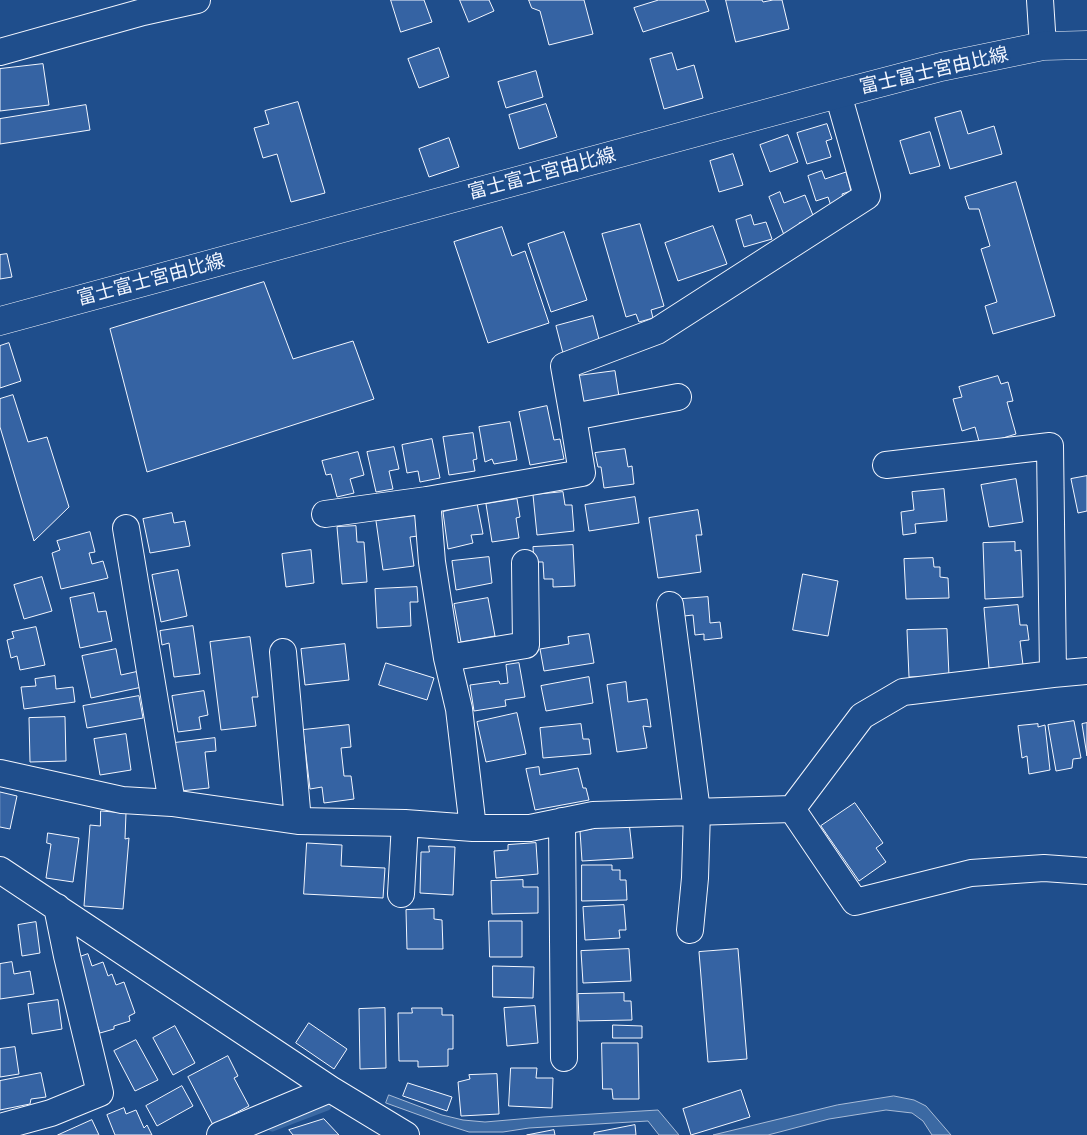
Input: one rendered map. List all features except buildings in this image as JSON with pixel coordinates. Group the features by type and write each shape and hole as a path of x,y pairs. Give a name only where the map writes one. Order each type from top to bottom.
{"main road":[{"name":"富士富士宮由比線","path":"0,320 941,67 1043,46 1087,45"}],"street":[{"path":"0,52 142,6 197,0"},
{"path":"1040,0 1043,46"},
{"path":"324,514 427,500 582,473 564,366 657,331 867,196 838,94"},
{"path":"573,417 678,397"},
{"path":"886,466 1050,446 1053,674"},
{"path":"427,500 432,562 447,658 459,709 473,828"},
{"path":"126,528 172,803"},
{"path":"447,658 526,645 525,563"},
{"path":"670,605 696,812 695,878 690,930"},
{"path":"283,652 298,821"},
{"path":"792,809 862,716 903,692 1087,671"},
{"path":"0,774 122,800 172,803 298,821 405,823 473,828 530,828 593,815 792,809"},
{"path":"792,809 855,902 971,873 1044,868 1087,870"},
{"path":"562,821 564,1058"},
{"path":"401,894 405,823"},
{"path":"0,870 330,1089 406,1135"},
{"path":"0,1127 50,1113 100,1093 57,907"},
{"path":"220,1135 330,1089"}],"water":[{"path":"389,1095 442,1115 463,1120 485,1122 658,1110 679,1135 659,1135 648,1121 529,1128 503,1132 469,1132 386,1103"},
{"path":"894,1096 914,1100 926,1106 951,1135 932,1135 923,1121 912,1113 886,1110 829,1119 768,1135 713,1135 837,1105"}],"waterway":[{"path":"272,1127 327,1106"}]}
